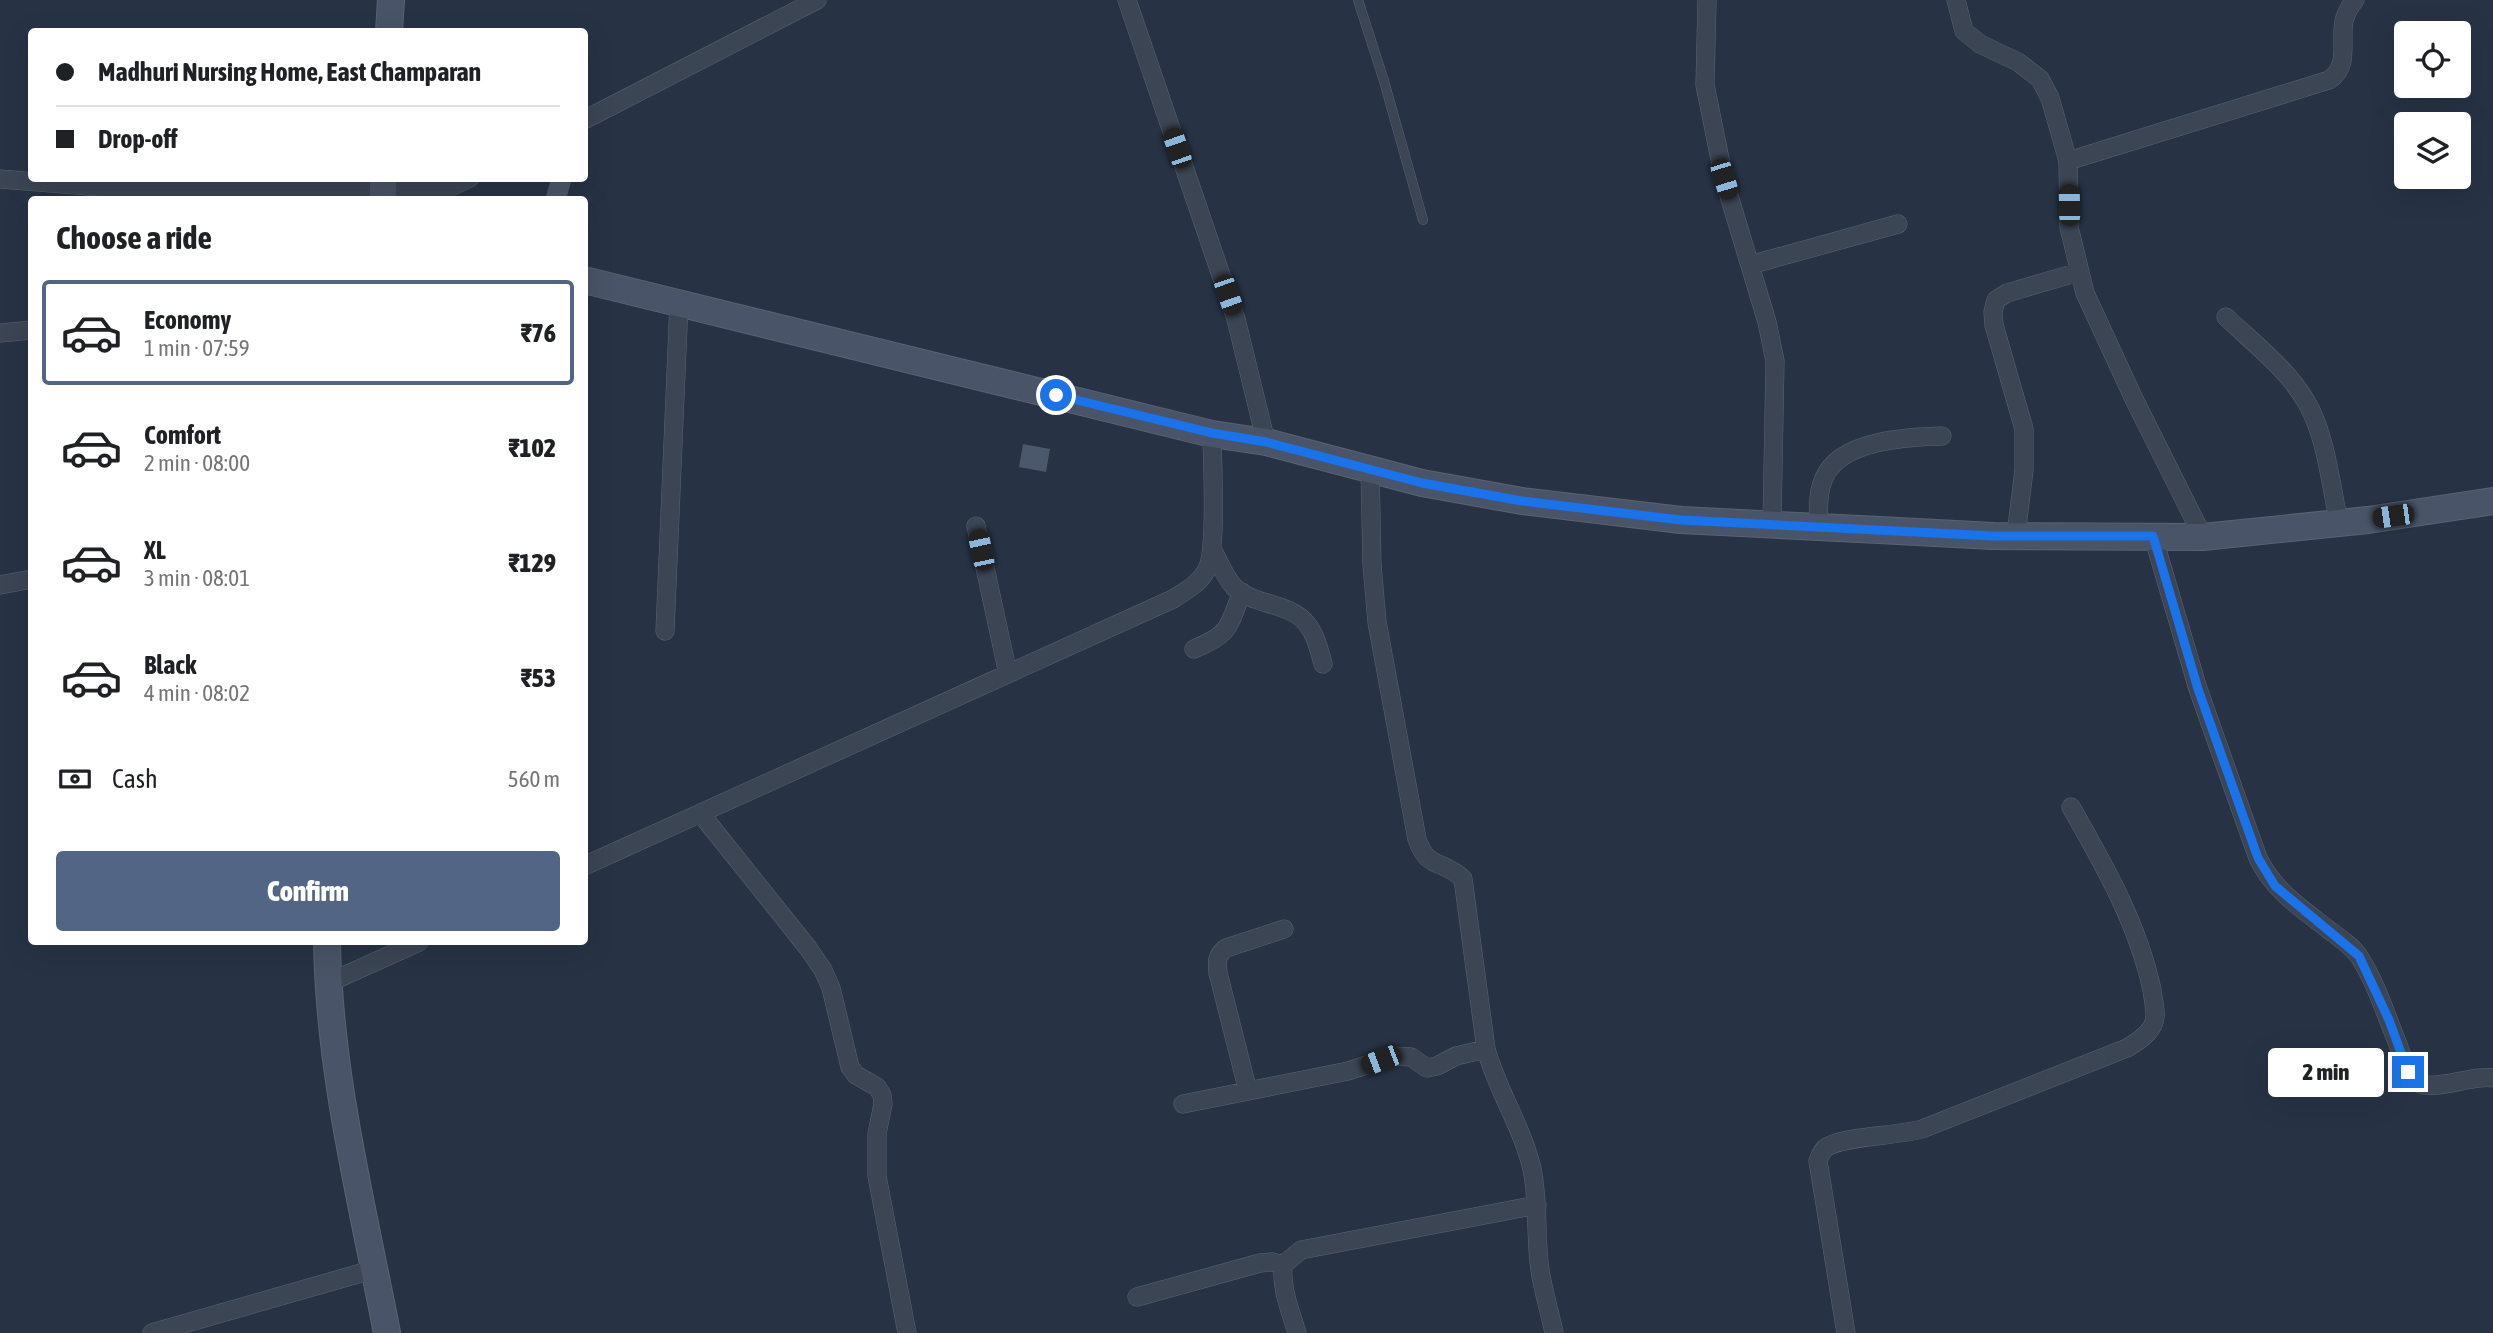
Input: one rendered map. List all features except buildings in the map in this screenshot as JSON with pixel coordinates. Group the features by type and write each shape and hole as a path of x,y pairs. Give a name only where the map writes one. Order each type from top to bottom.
{"street":[{"path":"389,28 391,0"},
{"path":"588,118 817,0"},
{"path":"1127,0 1236,319 1266,442"},
{"path":"1707,0 1704,85 1724,179 1767,322 1775,361 1772,524"},
{"path":"1956,0 1964,31 1980,44 2018,62 2040,79 2050,98 2068,161 2069,227 2085,293 2203,537"},
{"path":"2068,161 2329,80 2337,75 2342,64 2343,24 2355,0"},
{"path":"0,179 28,181"},
{"path":"37,182 149,191 383,190 449,188 462,182"},
{"path":"1750,265 1898,224"},
{"path":"2016,535 2024,470 2024,429 1994,325 1993,312 1996,300 2007,293 2079,272"},
{"path":"588,281 1212,433 1266,442 1422,483 1522,501 1681,520 2016,535 2203,537 2339,523 2493,501"},
{"path":"665,631 678,303"},
{"path":"2226,317 2293,382 2308,404 2319,433 2339,523"},
{"path":"0,333 28,330"},
{"path":"588,864 1173,599 1197,582 1208,569 1213,549 1212,433"},
{"path":"1818,527 1820,487 1833,464 1845,455 1890,440 1942,436"},
{"path":"1370,469 1372,565 1377,622 1417,839 1422,852 1430,861 1455,871 1463,879 1486,1049 1492,1071 1514,1114 1532,1169 1537,1205 1540,1269 1554,1333"},
{"path":"976,526 1008,674"},
{"path":"2153,536 2198,689 2265,873 2288,899 2347,943 2359,956 2389,1020 2408,1072 2416,1082 2427,1086 2483,1076 2493,1078"},
{"path":"1213,549 1225,574 1235,587 1257,601 1293,613 1306,622 1315,637 1323,664"},
{"path":"0,585 28,580"},
{"path":"1194,649 1220,637 1228,627 1242,592"},
{"path":"1846,1333 1818,1161 1821,1153 1828,1146 1840,1142 1909,1133 1935,1124 2127,1048 2144,1037 2154,1022 2154,999 2138,941 2116,887 2071,807"},
{"path":"701,814 823,970 831,988 850,1067 856,1075 877,1087 882,1095 877,1141 877,1176 906,1333"},
{"path":"1248,1091 1217,960 1219,953 1226,948 1284,929"},
{"path":"327,945 333,1042 346,1126 387,1333"},
{"path":"328,983 412,945"},
{"path":"1183,1104 1348,1071 1394,1056 1411,1057 1427,1068 1456,1056 1486,1049"},
{"path":"1297,1333 1284,1291 1283,1265 1293,1255 1311,1247 1537,1205"},
{"path":"1137,1297 1260,1263 1283,1265"},
{"path":"152,1333 374,1269"}],"lane":[{"path":"1358,0 1423,220"}],"route":[{"path":"1056,395 1212,433 1266,442 1422,483 1522,501 1681,520 1993,536 2153,536 2198,689 2265,873 2288,899 2347,943 2359,956 2389,1020 2408,1072"}]}
